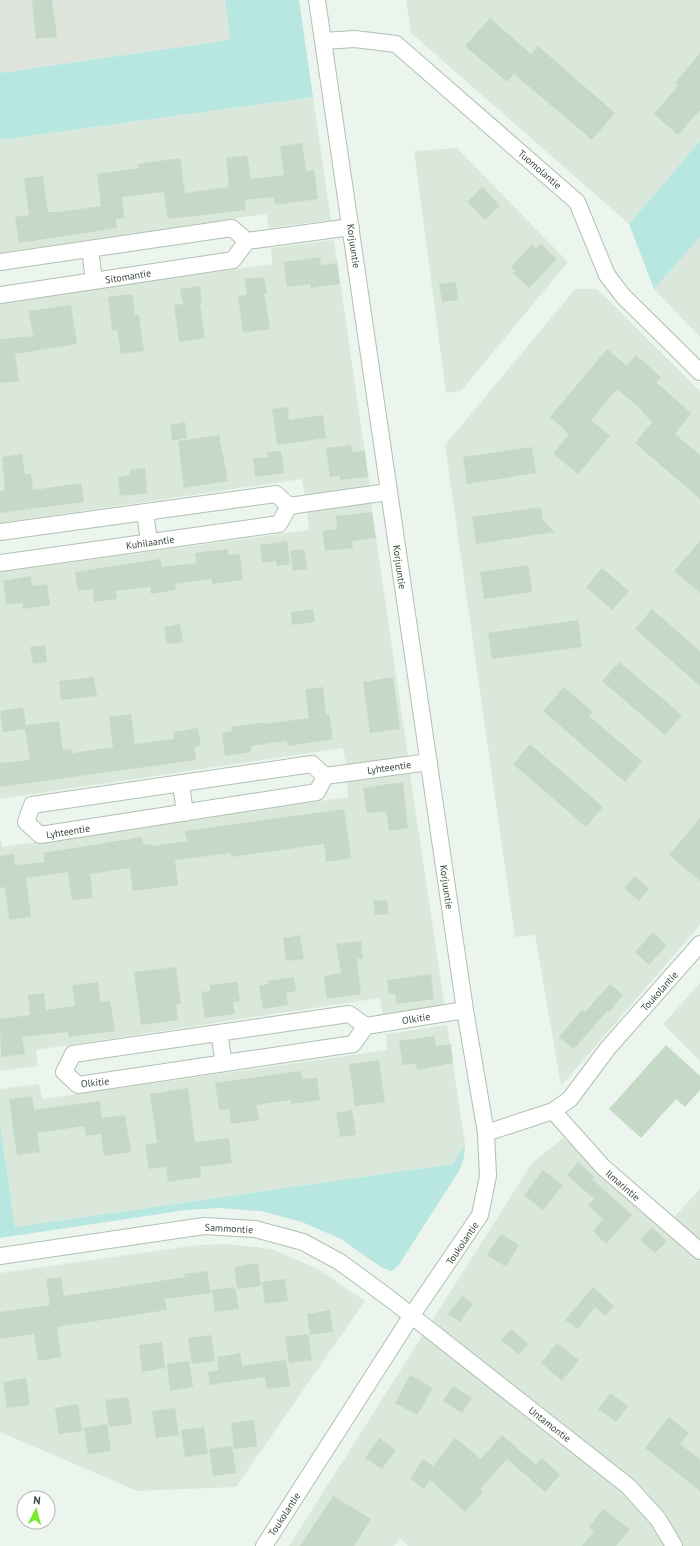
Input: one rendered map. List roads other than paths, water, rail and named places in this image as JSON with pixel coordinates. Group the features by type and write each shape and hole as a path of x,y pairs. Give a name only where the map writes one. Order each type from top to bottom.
{"street":[{"name":"Korjuuntie","path":"317,0 465,1010 486,1133"},
{"name":"Tuomolantie","path":"323,41 355,39 396,44 572,197 577,202 607,275 623,296 700,372"},
{"path":"0,262 232,228 246,241 351,227"},
{"name":"Sitomantie","path":"0,296 233,260 246,241"},
{"path":"90,249 94,281"},
{"path":"0,532 276,494 289,506 388,492"},
{"name":"Kuhilaantie","path":"0,563 278,524 289,506"},
{"path":"145,512 149,542"},
{"name":"Lyhteentie","path":"325,776 429,762"},
{"name":"Lyhteentie","path":"312,764 325,776 317,792 185,813 40,835 26,822 32,805 312,764"},
{"path":"181,784 185,813"},
{"name":"Toukolantie","path":"264,1546 412,1315 480,1215 488,1176 486,1133 553,1112 570,1099 608,1048 700,944"},
{"name":"Olkitie","path":"366,1026 354,1044 78,1085 64,1072 73,1054 349,1014 366,1026 465,1010"},
{"path":"219,1033 224,1063"},
{"name":"Ilmarintie","path":"553,1112 603,1167 700,1251"},
{"name":"Sammontie","path":"0,1256 204,1226 255,1229 303,1242 340,1262 412,1315"},
{"name":"Untamontie","path":"412,1315 628,1486 658,1520 674,1546"}]}
